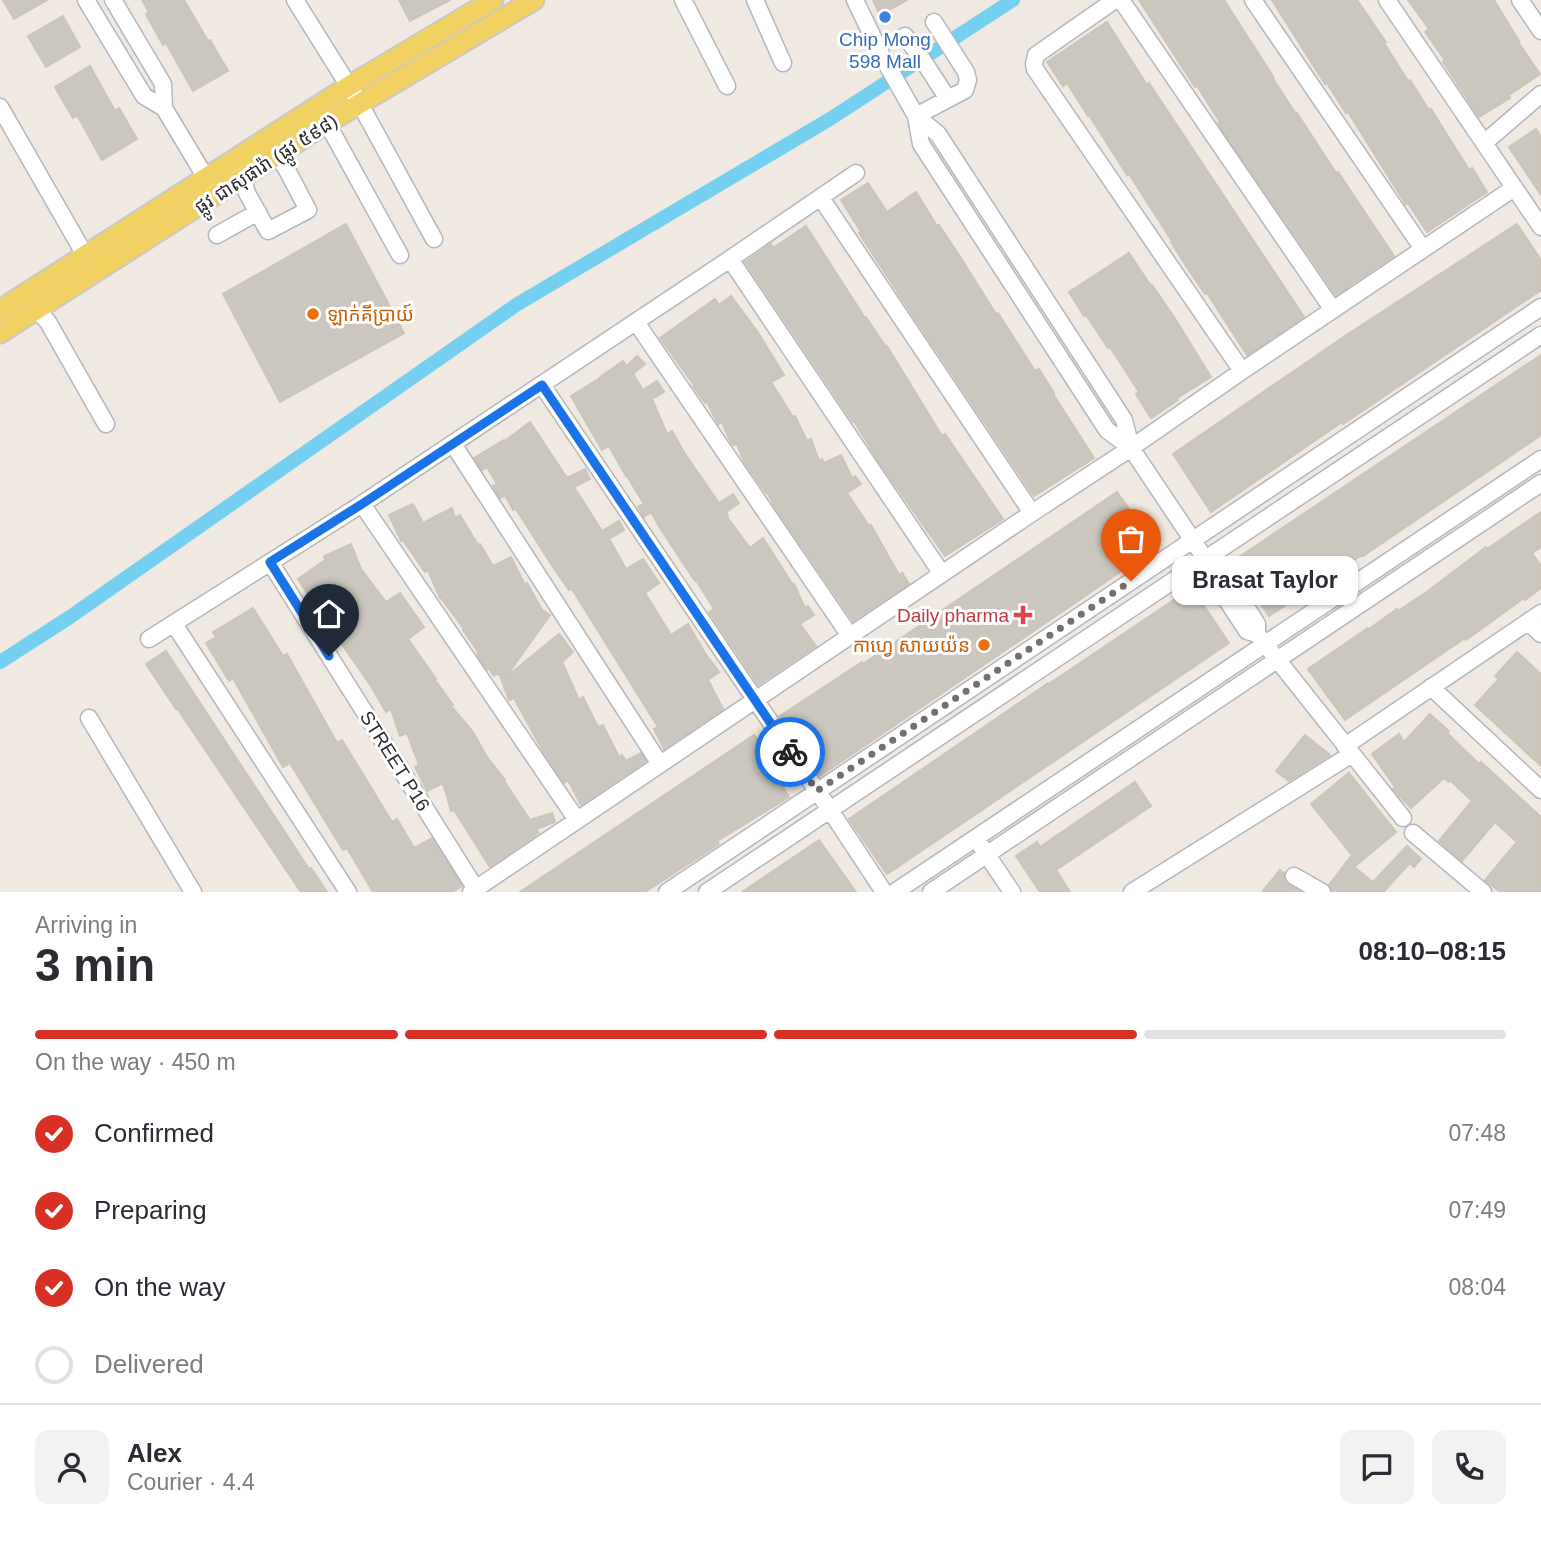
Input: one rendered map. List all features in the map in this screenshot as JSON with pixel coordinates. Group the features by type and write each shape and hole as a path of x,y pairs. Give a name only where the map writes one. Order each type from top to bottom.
{"main road":[{"name":"ផ្លូវ ជាសុផារ៉ា (ផ្លូវ ៥៩៨)","path":"0,310 349,86 493,0"},
{"name":"ផ្លូវ ជាសុផារ៉ា (ផ្លូវ ៥៩៨)","path":"0,333 327,123 534,0"}],"street":[{"path":"86,0 144,96 164,108 217,195"},
{"path":"113,0 163,84 164,108"},
{"path":"295,0 360,104 434,239"},
{"path":"683,0 727,86"},
{"path":"755,0 783,63"},
{"path":"855,0 882,56 916,116 921,144 1107,430 1131,448 1210,566 1217,585 1247,631 1261,639 1403,818"},
{"path":"1115,0 1036,55 1035,69 1242,371"},
{"path":"1121,0 1333,310"},
{"path":"1253,0 1423,249"},
{"path":"1387,0 1541,226"},
{"path":"1520,0 1541,31"},
{"path":"916,116 965,90 968,80 966,72 934,22"},
{"path":"905,36 948,99"},
{"path":"1484,143 1541,94"},
{"path":"0,107 85,255"},
{"path":"916,116 938,134 1124,419 1131,448"},
{"path":"327,123 400,255"},
{"path":"232,161 268,231 308,210 278,156"},
{"path":"149,639 362,504 856,173"},
{"path":"950,189 967,177"},
{"path":"473,891 1514,187"},
{"path":"821,198 1032,513"},
{"path":"217,235 258,212"},
{"path":"1002,269 1019,258"},
{"path":"730,259 942,574"},
{"path":"667,892 1541,307"},
{"path":"37,310 48,322 106,424"},
{"path":"636,322 850,636"},
{"path":"707,892 1144,601 1210,566 1276,512 1541,335"},
{"path":"542,385 884,892"},
{"path":"1391,407 1404,426"},
{"path":"453,444 660,764"},
{"path":"895,892 1121,741 1261,639 1404,551 1541,459"},
{"path":"932,892 1541,483"},
{"path":"1262,493 1276,512"},
{"path":"362,504 577,820"},
{"path":"1404,551 1415,568"},
{"name":"STREET P16","path":"270,562 473,891"},
{"path":"1131,581 1144,601"},
{"path":"1132,892 1349,750 1432,687 1535,618 1541,634"},
{"path":"174,624 348,892"},
{"path":"1011,662 1024,681"},
{"path":"1432,687 1541,790"},
{"path":"89,718 193,892"},
{"path":"1121,741 1131,759"},
{"path":"884,747 897,766"},
{"path":"758,831 770,850"},
{"path":"1413,833 1483,892"},
{"path":"976,838 1012,892"},
{"path":"1294,876 1322,892"}],"building":[{"path":"3,0 47,0 14,19"},
{"path":"142,0 184,0 228,71 193,91 166,43 163,45 146,14 149,12"},
{"path":"399,0 450,0 410,21"},
{"path":"873,0 907,0 880,15"},
{"path":"1139,0 1224,0 1296,114 1394,256 1336,295 1226,136 1197,86 1195,87"},
{"path":"1272,0 1357,0 1386,42 1384,43 1408,81 1410,80 1429,110 1431,109 1469,170 1472,168 1487,192 1427,232 1408,203 1405,205 1348,112 1346,113 1327,83 1325,84"},
{"path":"1408,0 1494,0 1540,74 1509,95 1510,98 1479,117 1425,32 1429,29"},
{"path":"63,16 80,47 46,67 28,36"},
{"path":"1107,22 1304,317 1247,355 1089,115 1067,83 1063,86 1047,62"},
{"path":"90,66 115,111 119,108 137,139 102,160 77,115 73,118 55,87"},
{"path":"1536,129 1541,137 1541,195 1509,147"},
{"path":"868,183 887,212 916,192 1035,371 1039,369 1094,458 1034,496 915,319 859,233 861,232 841,200"},
{"name":"ឡាក់គីប្រាយ៍","path":"346,224 404,333 280,402 223,294"},
{"path":"1517,224 1541,260 1541,290 1211,512 1173,454 1345,336"},
{"path":"806,226 865,318 887,346 942,436 945,434 1003,519 945,556 745,262 771,244 773,248"},
{"path":"1129,253 1174,317 1211,377 1151,418 1136,394 1139,392 1110,347 1108,348 1086,315 1084,316 1069,292"},
{"path":"731,296 784,375 771,382 793,417 795,416 807,441 811,439 819,461 822,459 824,463 841,455 852,478 855,476 861,484 847,493 869,526 871,525 899,575 902,573 909,584 853,621 744,462 737,444 733,445 730,441 722,422 718,424 707,402 705,403 660,338 715,299 719,305"},
{"path":"1541,355 1541,435 1363,556 1269,616 1233,561"},
{"path":"637,356 645,364 633,374 643,390 657,381 664,392 652,399 667,434 672,431 719,503 733,494 739,503 726,512 727,517 750,548 763,538 794,584 805,608 808,606 814,615 800,624 816,646 758,685 709,612 714,609 696,580 651,512 644,517 638,507 644,504 609,446 602,450 571,396 623,361 627,366"},
{"path":"530,422 567,478 585,469 590,479 574,487 602,531 619,521 624,530 609,539 626,569 643,559 659,583 645,593 671,635 688,624 719,672 708,680 723,709 664,749 654,729 658,727 572,589 569,590 505,495 500,498 493,486 497,484 487,467 482,470 474,458 505,441"},
{"path":"1117,492 1156,547 820,776 780,716 862,662 863,664"},
{"path":"413,504 423,523 452,508 455,518 460,515 493,566 511,557 525,585 527,583 542,610 550,615 505,678 559,634 573,652 562,662 579,700 583,697 598,727 603,725 619,757 622,755 626,761 641,753 646,761 581,805 568,780 564,783 544,753 514,698 509,700 499,673 494,676 489,668 487,670 464,629 440,598 428,570 425,572 403,540 401,541 389,515"},
{"path":"1541,512 1541,547 1532,553 1541,566 1541,588 1345,720 1308,669 1428,591 1486,547 1487,549"},
{"path":"351,544 361,569 386,602 400,593 424,627 408,639 530,820 552,813 555,822 536,829 539,833 490,867 454,810 451,811 443,783 427,791 415,767 419,765 407,733 400,736 391,709 386,712 298,579 325,560 324,556"},
{"path":"1192,588 1229,643 887,874 849,819"},
{"path":"253,608 283,656 287,654 337,743 342,740 392,822 397,819 414,848 432,838 462,886 452,892 373,892 347,848 343,850 290,763 283,767 233,678 229,681 206,643 216,637 213,632"},
{"path":"166,651 309,869 311,868 327,892 301,892 176,709 146,664"},
{"path":"1517,652 1541,674 1541,766 1475,705 1499,679 1495,676"},
{"path":"1430,714 1479,764 1481,762 1541,817 1541,892 1500,892 1485,880 1517,842 1495,822 1462,861 1439,841 1472,801 1450,780 1449,782 1444,778 1411,808 1393,789 1395,787 1372,754 1399,734 1404,742"},
{"path":"754,735 772,761 768,763 789,797 717,841 719,844 645,892 520,892"},
{"path":"1305,735 1330,755 1289,781 1276,771"},
{"path":"1349,773 1396,832 1354,867 1373,882 1407,846 1421,859 1414,867 1410,863 1385,892 1332,892 1329,885 1352,855 1311,804"},
{"path":"1135,782 1151,806 1056,870 1070,892 1040,892 1016,856 1037,842 1040,847"},
{"path":"819,840 856,892 742,892"},
{"path":"1280,870 1284,873 1285,882 1301,892 1262,892"}],"waterway":[{"path":"0,662 70,617 516,305 830,119 1013,0"}],"way so far":[{"path":"790,752 817,791 1131,581"}],"place":[{"name":"Chip Mong 598 Mall","path":"885,17"},
{"name":"ឡាក់គីប្រាយ៍","path":"313,314"},
{"name":"Brasat Taylor","path":"1131,581"},
{"name":"Daily pharma","path":"1023,615"},
{"name":"កាហ្វេ សាយយ៉ន","path":"984,645"}],"route":[{"path":"329,656 270,562 542,385 790,752"}]}
